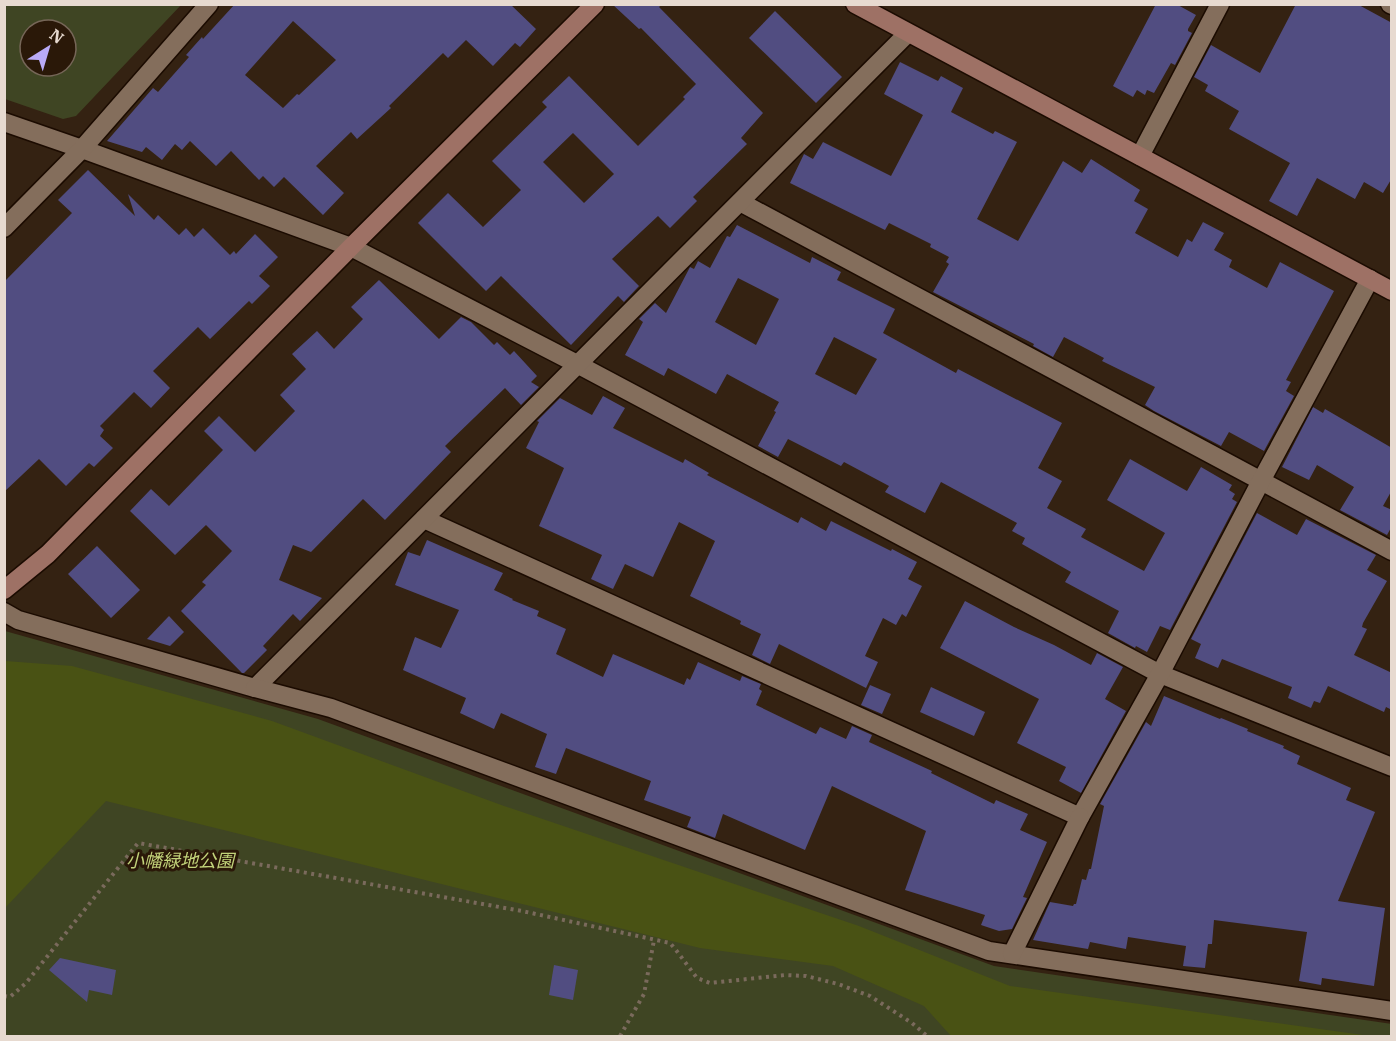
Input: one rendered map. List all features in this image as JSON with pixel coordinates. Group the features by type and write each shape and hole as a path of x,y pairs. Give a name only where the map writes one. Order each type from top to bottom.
{"street":[{"path":"4,228 82,149 208,4"},
{"path":"4,590 48,554 351,247 596,4"},
{"path":"855,4 1392,291"},
{"path":"1140,156 1220,4"},
{"path":"255,688 908,33"},
{"path":"4,122 351,247 577,364 1160,674 1392,766"},
{"path":"740,202 1392,551"},
{"path":"1012,954 1080,817 1160,674 1370,279"},
{"path":"424,519 1080,817"},
{"path":"4,612 18,620 331,708 988,951 1392,1011"}],"path":[{"path":"4,996 10,997 26,984 138,843 522,911 669,943 697,978 710,983 785,975 806,976 838,984 870,996 912,1023 927,1036"},
{"path":"620,1036 644,994 654,940"}],"green space":[{"path":"5,4 181,4 76,116 63,119 5,99"},
{"name":"小幡緑地公園","path":"5,631 318,719 994,966 1392,1024 1391,1036 5,1036"},
{"path":"5,661 72,666 272,721 504,806 859,926 1010,986 1370,1036 951,1036 924,1006 833,966 700,948 106,801 5,908"}],"building":[{"path":"235,4 510,4 536,29 520,47 515,43 493,66 466,40 448,58 443,53 389,106 391,108 357,139 351,132 316,166 344,193 323,215 284,177 274,187 263,176 259,180 231,151 216,166 190,141 182,150 175,144 162,160 146,147 142,152 107,141 153,88 158,92 189,57 186,55 202,37 203,39","holes":["293,21 336,60 283,108 245,75"]},
{"path":"612,4 662,4 659,7 763,113 741,138 747,144 693,197 697,201 670,228 658,216 612,259 639,286 624,302 618,296 571,345 501,276 486,291 418,223 448,193 483,227 521,190 492,161 547,107 542,102 569,76 638,146 685,99 683,97 696,84 641,28 639,29","holes":["573,133 614,174 584,203 543,162"]},
{"path":"1156,4 1176,4 1196,15 1188,29 1192,33 1175,65 1171,63 1154,93 1147,90 1145,95 1137,90 1133,97 1113,86"},
{"path":"1296,4 1357,4 1392,23 1392,178 1383,193 1364,182 1355,199 1317,178 1297,216 1269,201 1290,163 1229,129 1239,111 1205,91 1208,85 1194,77 1211,45 1260,73"},
{"path":"775,11 842,77 816,103 749,38"},
{"path":"900,62 938,81 941,76 963,88 951,112 993,134 995,131 1017,142 977,219 1018,241 1063,161 1082,173 1091,159 1140,190 1134,201 1148,209 1135,233 1178,257 1187,239 1192,242 1203,222 1224,233 1214,250 1232,260 1229,267 1267,288 1280,262 1334,291 1286,380 1291,382 1286,391 1294,396 1264,451 1229,432 1221,446 1154,411 1145,405 1155,387 1102,361 1104,358 1064,337 1053,357 1033,346 1034,344 933,292 949,264 946,262 949,257 930,247 931,244 889,223 885,230 790,183 804,154 813,159 823,142 891,176 923,115 884,94"},
{"path":"88,170 135,216 128,194 154,220 158,215 179,235 186,228 194,237 203,228 230,255 234,251 236,254 255,234 278,257 259,276 270,286 252,304 249,301 210,339 198,327 153,371 170,388 151,408 134,392 100,426 104,430 100,436 113,448 94,467 89,463 66,486 39,459 4,492 4,282 72,213 58,200"},
{"path":"737,225 810,263 812,257 841,272 837,280 895,309 883,333 956,373 958,369 1062,423 1038,468 1062,481 1047,508 1086,529 1081,537 1144,571 1165,533 1107,500 1130,459 1187,491 1201,467 1232,485 1229,490 1235,494 1232,499 1237,502 1170,630 1160,626 1147,652 1136,646 1135,648 1108,633 1119,611 1065,582 1071,572 1022,544 1025,538 1012,531 1017,523 941,482 925,513 885,492 889,486 844,462 841,466 788,439 778,457 758,446 779,402 727,374 716,394 668,368 664,376 625,355 643,322 639,319 655,303 666,313 690,267 694,269 698,261 710,268 727,236 730,237","holes":["738,278 779,299 756,345 715,322","834,337 877,359 856,395 815,374"]},
{"path":"379,280 439,339 461,317 471,322 494,345 497,342 510,355 514,351 537,376 531,382 539,387 521,405 505,388 445,446 451,452 385,520 363,499 311,552 293,545 279,580 322,598 300,621 293,614 263,646 267,650 242,673 181,611 206,585 202,582 232,551 206,525 175,555 130,511 151,489 169,506 223,450 204,431 219,416 255,452 295,411 280,395 306,369 292,354 317,331 334,349 363,319 351,307"},
{"path":"603,396 625,408 613,428 683,463 685,459 709,473 707,475 798,523 801,517 826,531 831,521 917,562 908,579 922,586 906,617 902,614 896,625 883,618 865,656 878,662 866,688 779,644 770,664 752,655 761,634 740,624 741,621 690,596 715,541 679,522 653,577 625,564 613,589 591,579 602,555 539,526 564,468 526,448 539,422 537,421 560,398 592,415"},
{"path":"1313,407 1323,413 1325,409 1392,448 1392,490 1383,506 1392,510 1392,526 1387,535 1340,510 1354,487 1317,465 1309,480 1282,467"},
{"path":"1257,513 1297,535 1306,519 1376,555 1367,570 1387,581 1363,623 1362,627 1367,629 1354,655 1392,673 1392,710 1386,707 1384,712 1328,686 1320,703 1314,701 1311,708 1288,698 1292,687 1222,659 1218,668 1195,658 1201,644 1191,639"},
{"path":"427,540 503,573 494,590 539,611 537,616 566,629 556,654 603,677 613,654 684,685 687,678 690,680 698,662 740,681 742,676 761,684 759,689 762,691 756,705 816,734 820,727 846,739 852,726 872,735 869,742 932,771 931,773 994,804 996,800 1028,814 1020,830 1047,842 1023,897 1027,898 1012,929 999,931 981,925 985,915 905,890 926,831 832,786 805,850 723,814 715,838 687,827 691,817 644,800 651,781 566,748 556,774 535,767 547,734 501,713 494,729 460,713 466,698 403,670 415,637 441,648 459,610 395,585 408,552 420,556"},
{"path":"97,546 140,590 111,618 68,574"},
{"path":"965,601 1091,665 1097,653 1123,667 1105,699 1126,711 1081,793 1059,781 1066,767 1017,743 1039,699 940,648"},
{"path":"169,616 184,632 170,646 147,639"},
{"path":"870,685 891,694 882,714 861,705"},
{"path":"931,687 985,712 974,736 920,712"},
{"path":"1164,696 1248,729 1247,731 1284,746 1283,748 1300,756 1297,764 1351,788 1346,800 1375,812 1338,901 1385,908 1374,986 1322,978 1321,985 1299,981 1307,932 1214,920 1212,944 1208,944 1205,968 1183,966 1186,946 1128,937 1126,949 1090,942 1088,949 1033,940 1050,902 1073,906 1076,904 1082,879 1086,880 1089,869 1091,869 1104,806 1100,804 1146,722 1151,726"},
{"path":"60,958 116,970 112,995 89,990 87,1002 49,970"},
{"path":"554,965 578,970 573,1000 549,995"}]}
